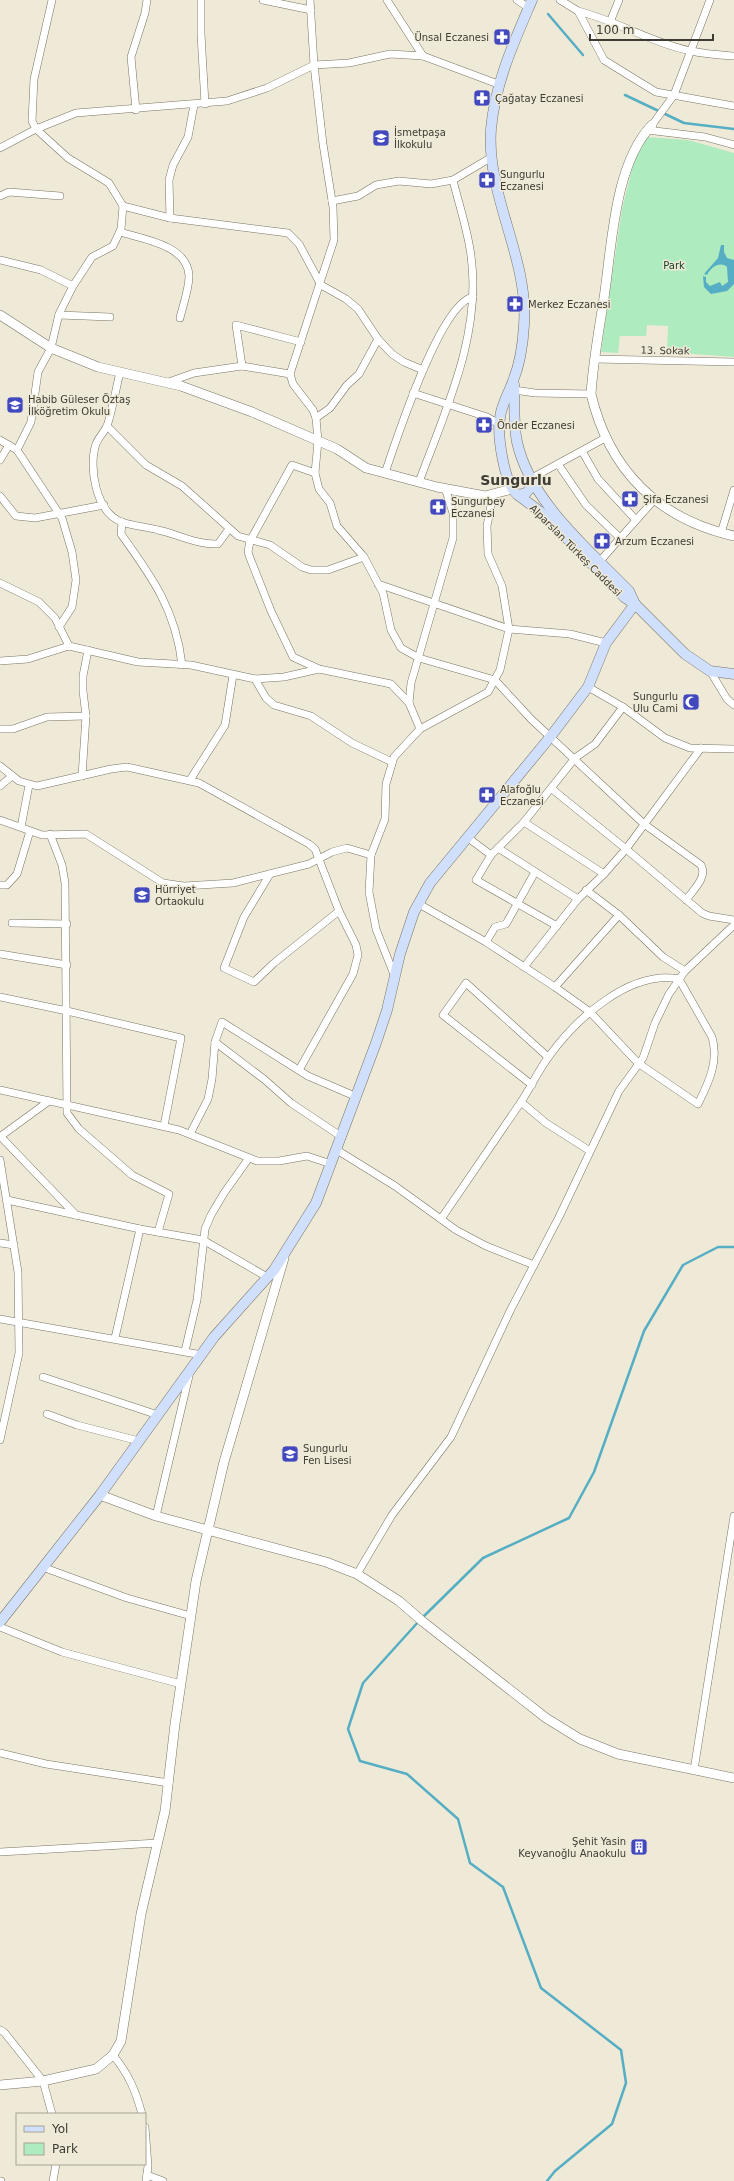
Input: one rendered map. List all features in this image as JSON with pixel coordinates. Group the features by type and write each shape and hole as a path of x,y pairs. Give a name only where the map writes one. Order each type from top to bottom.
{"main road":[{"path":"514,385 502,407 499,424 506,472 515,492 526,493 532,482 519,451 515,429 514,385 522,341 524,296 492,157 492,123 498,84 530,4"},
{"path":"499,424 515,429"},
{"path":"506,472 514,465 525,467"},
{"name":"Alparslan Türkeş Caddesi","path":"532,482 555,513 629,591 635,604"},
{"name":"Alparslan Türkeş Caddesi","path":"515,492 542,513 624,598 635,604 685,654 710,671 734,674"},
{"path":"0,1622 4,1612 44,1568 100,1495 214,1337 267,1278 316,1203 357,1097 387,1010 400,954 418,904 430,883 551,736 588,687 622,613 624,598"},
{"path":"609,639 635,604"}],"street":[{"path":"17,450 31,422 38,372 50,348 58,315 73,286 92,257 112,246 120,232 123,206 109,183 68,158 36,129 32,121 34,79 52,0"},
{"path":"136,110 131,57 145,13 147,0"},
{"path":"201,0 201,34 205,104"},
{"path":"264,0 311,10"},
{"path":"310,0 314,65 323,144 332,201 334,240 321,285 290,374 292,384 313,410 316,418 318,441 315,473 319,489 330,503 337,526 364,557 383,593 391,630 400,648 419,658 495,680 531,719 575,758 644,824 703,868 702,878 686,900"},
{"path":"387,0 422,56"},
{"path":"517,0 530,4"},
{"path":"560,0 578,11 646,37 691,51 734,56"},
{"path":"610,22 619,0"},
{"path":"710,0 674,95 650,127 630,160 618,208 591,394 606,437 637,486 654,500 699,526 734,536"},
{"path":"578,11 604,60 656,92 734,106"},
{"path":"0,148 36,129 76,114 194,106 227,101 267,88 314,65 349,63 390,54 422,56 498,84"},
{"path":"170,218 171,172 173,165 188,137 194,106"},
{"path":"650,127 705,137 734,145"},
{"path":"332,201 358,196 376,185 399,181 431,184 453,180 492,157"},
{"path":"419,482 464,358 473,297 472,256 453,180"},
{"path":"0,196 9,192 60,196"},
{"path":"123,206 170,218 288,233 299,244 321,285 353,304 367,320 378,339 398,358 423,370"},
{"path":"120,232 168,248 178,254 185,262 189,280 180,318"},
{"path":"0,260 41,270 73,286"},
{"path":"385,473 413,393 431,350 445,327 465,300 473,297"},
{"path":"0,315 50,348 98,367 181,386 252,412 337,449 366,468 419,482 485,496 515,492"},
{"path":"58,315 110,317"},
{"path":"242,366 236,325 301,342"},
{"path":"316,418 330,408 347,386 359,374 378,339"},
{"name":"13. Sokak","path":"595,359 734,362"},
{"path":"166,383 194,373 242,366 290,374"},
{"path":"120,372 107,426 96,445 93,465 97,490 104,505 113,517 122,522 162,530 194,541 213,544 220,543 229,529"},
{"path":"514,385 534,394 591,394"},
{"path":"413,393 487,417 499,424"},
{"path":"107,426 146,465 182,486 238,536 250,541 270,545 302,567 311,570 328,570 364,557"},
{"path":"532,482 558,464 606,437"},
{"path":"0,440 17,450 59,514 72,552 76,580 72,607 59,627"},
{"path":"0,460 9,446"},
{"path":"582,451 598,479 636,520"},
{"path":"558,464 586,505 620,538"},
{"path":"315,473 292,465 250,541 248,552 271,611 293,657 319,669 391,684 410,703"},
{"path":"420,729 410,703 411,683 453,538 453,513 445,488"},
{"path":"721,533 734,490"},
{"path":"395,977 376,929 369,892 370,855 385,819 386,784 394,757 420,729 488,692 500,670 509,629 502,586 488,554 487,526 493,495"},
{"path":"0,496 16,516 35,518 104,505"},
{"path":"600,561 654,500"},
{"path":"122,522 121,534 151,576 164,598 180,642 182,665"},
{"path":"0,583 39,602 55,618 69,646"},
{"path":"378,584 509,629 609,639"},
{"path":"0,661 28,659 69,646 138,662 182,665 255,679 284,677 319,669"},
{"path":"82,776 86,716 83,691 88,650"},
{"path":"710,671 727,699 734,705"},
{"path":"190,780 225,725 233,675"},
{"path":"255,679 266,698 274,705 311,716 352,743 392,762"},
{"path":"588,687 622,707 665,738 690,748 734,749"},
{"path":"557,926 476,880 491,856 524,822 552,789 575,758 595,744 622,707"},
{"path":"0,729 13,729 46,717 86,716"},
{"path":"524,967 578,899 626,850 701,748"},
{"path":"0,766 19,781 37,786 127,767 190,780 210,787 230,802 309,844 315,849 339,911 356,946 358,955 353,974 299,1070"},
{"path":"0,786 12,776"},
{"path":"21,827 29,785"},
{"path":"552,789 706,916 734,920"},
{"path":"0,820 42,835 86,834 163,883 184,886 234,883 309,864 347,848 370,855"},
{"path":"524,822 604,874"},
{"path":"0,885 7,885 17,874 30,831"},
{"path":"50,834 62,865 66,883 66,1106 69,1116 107,1156 132,1175 169,1194 158,1232"},
{"path":"467,837 491,856"},
{"path":"498,848 578,899"},
{"path":"486,942 495,927 506,924 535,872"},
{"path":"270,874 244,917 224,968 254,982 274,963 339,911"},
{"path":"586,890 618,916 663,957 685,971"},
{"path":"418,904 486,942 555,987 590,1012 638,1063 698,1104 706,1089 715,1057 715,1046 712,1037 679,979"},
{"path":"555,987 618,916"},
{"path":"12,923 67,924"},
{"path":"357,1574 392,1515 451,1437 619,1091 643,1058 655,1023 669,994 685,971 734,925"},
{"path":"0,954 67,965"},
{"path":"441,1220 522,1102 548,1057 590,1012 610,996 650,979 668,977 679,979"},
{"path":"532,1085 443,1015 466,983 548,1057"},
{"path":"0,998 67,1011 181,1038 164,1126"},
{"path":"190,1134 208,1099 212,1079 215,1042 222,1022 299,1070 357,1097"},
{"path":"215,1042 265,1080 291,1103 342,1137"},
{"path":"0,1090 66,1106 164,1126 190,1134 257,1161 279,1161 307,1156 331,1164"},
{"path":"49,1101 1,1136 76,1216"},
{"path":"522,1102 546,1124 590,1151"},
{"path":"337,1150 395,1186 441,1220 480,1242 534,1265"},
{"path":"185,1351 197,1300 203,1240 211,1215 249,1158"},
{"path":"0,1160 18,1272 19,1322 19,1353 0,1440"},
{"path":"7,1200 76,1216 203,1240 267,1278"},
{"path":"115,1338 140,1229"},
{"path":"0,1243 14,1245"},
{"path":"0,2085 43,2081 96,2069 113,2055 121,2041 141,1914 165,1811 191,1616 207,1531 270,1304 288,1247"},
{"path":"0,1319 202,1354"},
{"path":"156,1516 189,1372"},
{"path":"43,1377 158,1415"},
{"path":"46,1414 77,1425 139,1441"},
{"path":"100,1495 156,1516 326,1562 357,1574 399,1601 422,1621 546,1718 580,1739 618,1754 734,1778"},
{"path":"694,1770 734,1516"},
{"path":"44,1568 127,1598 191,1616"},
{"path":"0,1627 62,1652 181,1684"},
{"path":"0,1753 46,1764 168,1783"},
{"path":"0,1852 158,1843"},
{"path":"0,2030 4,2032 43,2081 52,2113"},
{"path":"113,2055 128,2075 137,2095 142,2113"},
{"path":"146,2140 148,2166 146,2178 163,2181"},
{"path":"53,2181 56,2165"}],"green space":[{"name":"Park","path":"647,137 688,140 734,153 734,357 667,352 668,326 647,325 646,336 620,336 618,353 601,352 622,209 635,157"}],"water":[{"path":"721,245 724,245 724,252 727,258 734,260 734,284 727,291 711,294 704,287 703,276 706,277 706,282 710,286 720,282 722,286 728,282 727,267 724,265 716,266 707,275 704,274 718,258"}],"waterway":[{"path":"548,14 583,55"},
{"path":"625,95 684,123 734,129"},
{"path":"422,1618 483,1558 569,1518 594,1472 644,1331 683,1265 718,1247 734,1247"},
{"path":"419,1621 363,1683 348,1729 360,1761 407,1774 458,1819 470,1863 503,1887 541,1988 621,2050 626,2083 612,2124 555,2171 547,2181"}],"place":[{"name":"Ünsal Eczanesi","path":"502,37"},
{"name":"Çağatay Eczanesi","path":"482,98"},
{"name":"İsmetpaşa İlkokulu","path":"381,138"},
{"name":"Sungurlu Eczanesi","path":"487,180"},
{"name":"Merkez Eczanesi","path":"515,304"},
{"name":"Habib Güleser Öztaş İlköğretim Okulu","path":"15,405"},
{"name":"Önder Eczanesi","path":"484,425"},
{"name":"Şifa Eczanesi","path":"630,499"},
{"name":"Sungurbey Eczanesi","path":"438,507"},
{"name":"Arzum Eczanesi","path":"602,541"},
{"name":"Sungurlu Ulu Cami","path":"691,702"},
{"name":"Alafoğlu Eczanesi","path":"487,795"},
{"name":"Hürriyet Ortaokulu","path":"142,895"},
{"name":"Sungurlu Fen Lisesi","path":"290,1454"},
{"name":"Şehit Yasin Keyvanoğlu Anaokulu","path":"639,1847"}],"district":[{"name":"Sungurlu","path":"516,480"}]}
